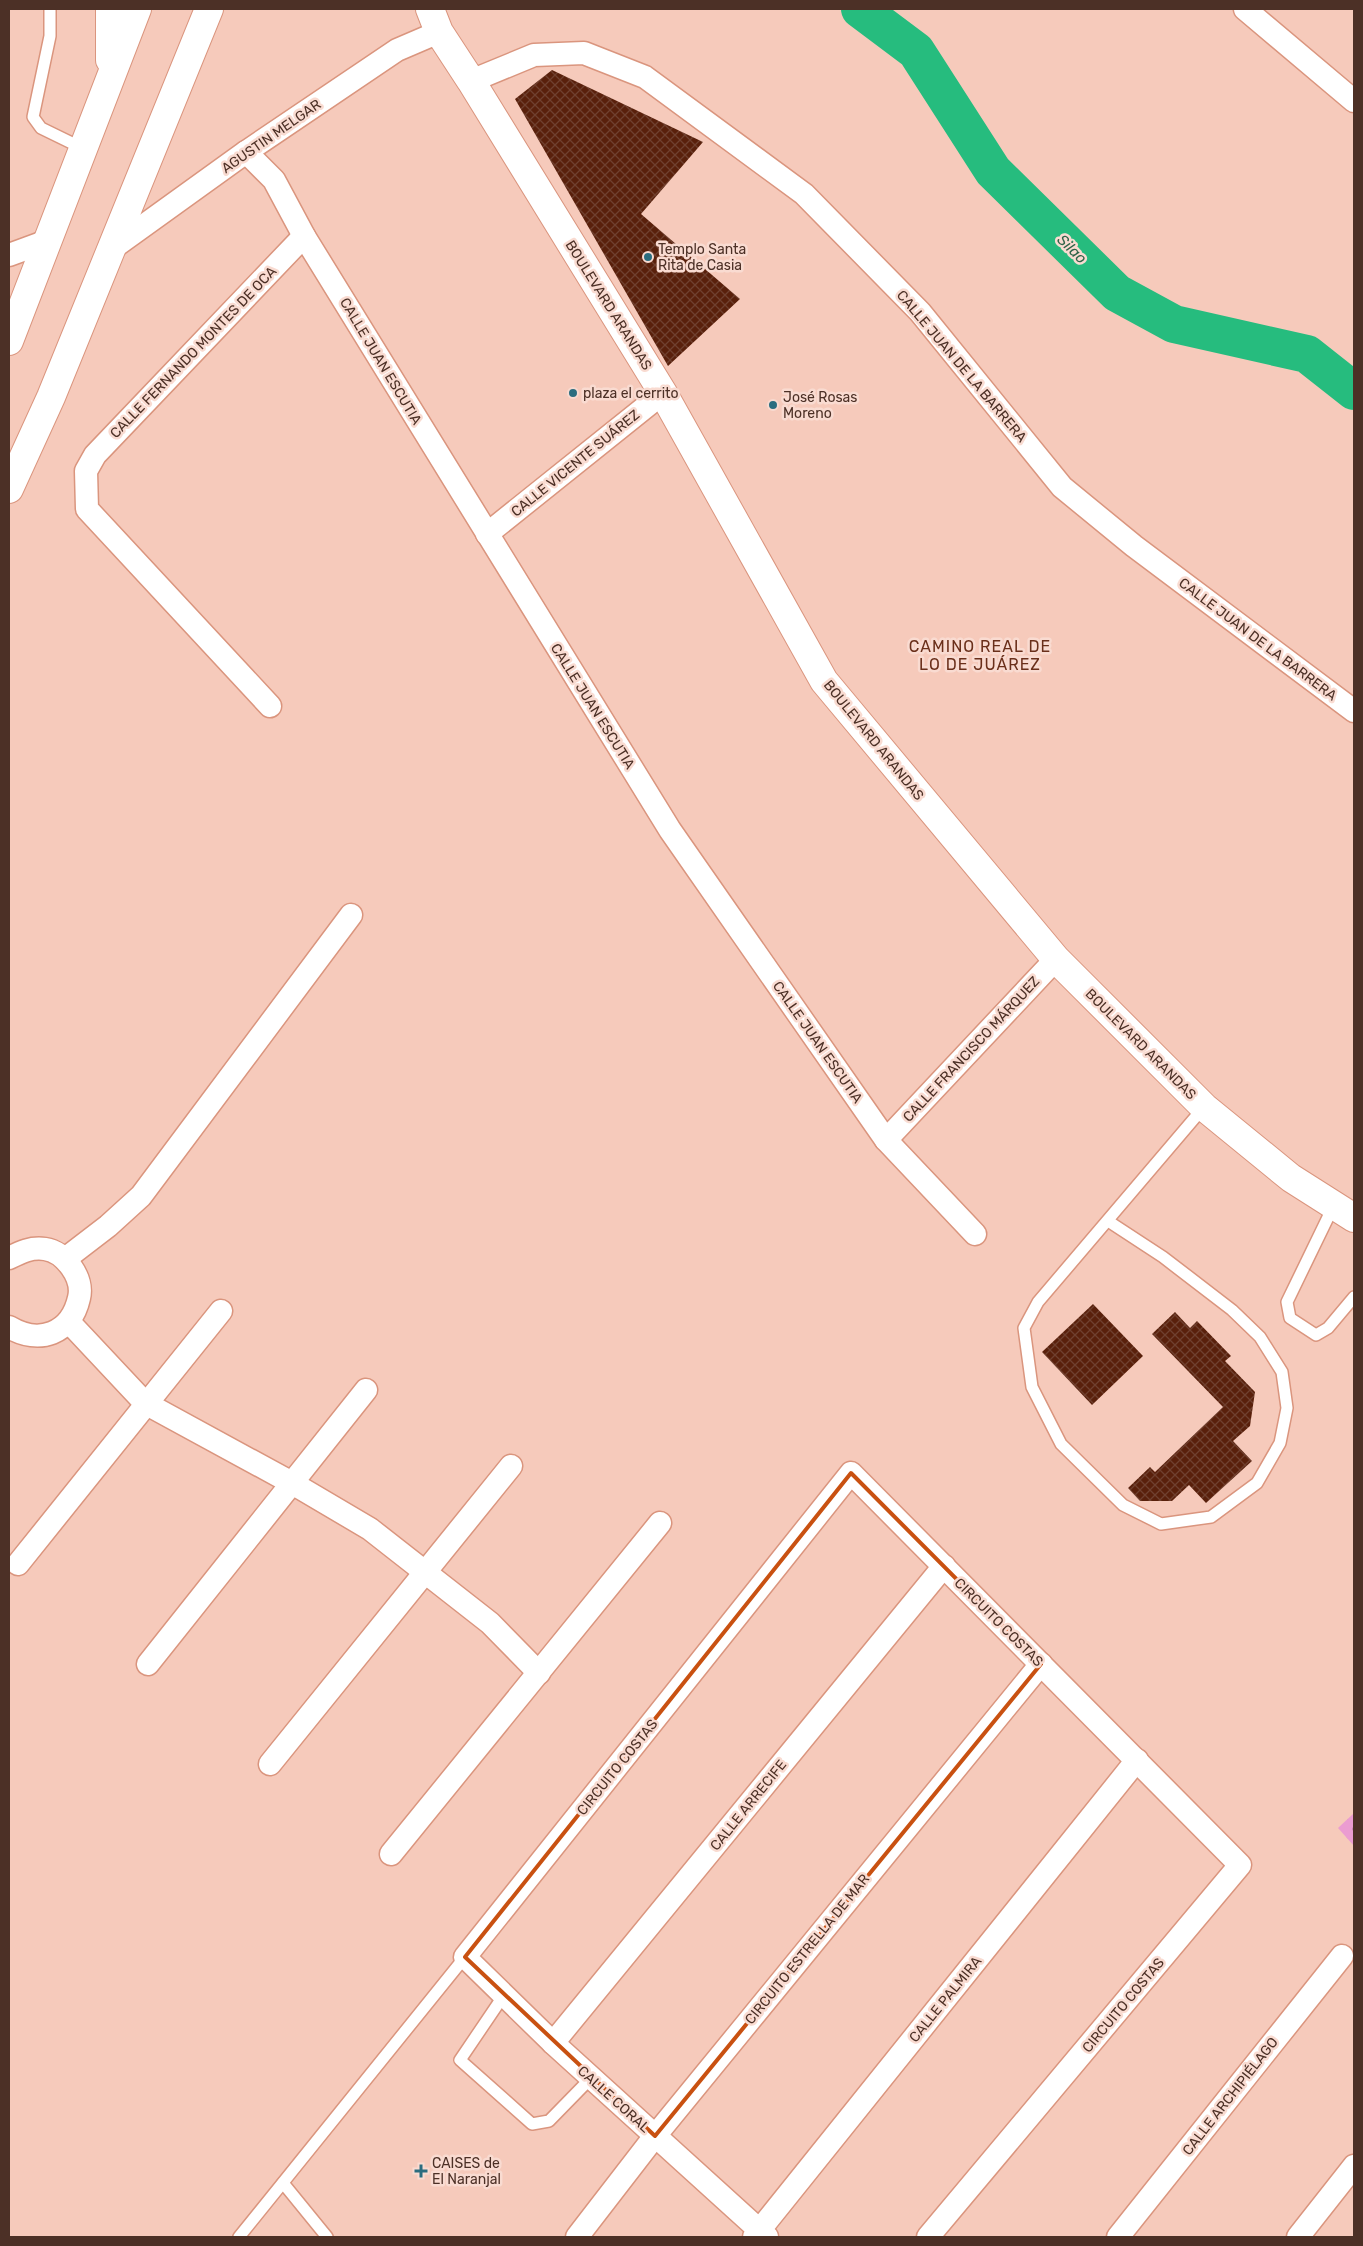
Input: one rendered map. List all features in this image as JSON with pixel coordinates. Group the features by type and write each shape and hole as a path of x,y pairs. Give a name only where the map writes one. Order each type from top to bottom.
{"main road":[{"path":"110,9 110,75"},
{"path":"9,341 137,9"},
{"path":"9,489 51,397 208,9"},
{"name":"BOULEVARD ARANDAS","path":"412,9 434,20 663,393 824,681 1056,958 1204,1107 1291,1178 1344,1212"}],"street":[{"path":"1245,9 1354,101"},
{"name":"AGUSTIN MELGAR","path":"110,250 246,152 397,50 434,20"},
{"name":"CALLE JUAN DE LA BARRERA","path":"471,81 534,55 584,53 645,77 804,194 920,312 1062,487 1134,546 1354,711"},
{"name":"CALLE JUAN ESCUTIA","path":"246,152 274,180 304,236 670,830 886,1140 975,1234"},
{"name":"CALLE FERNANDO MONTES DE OCA","path":"270,706 86,509 86,471 95,455 304,236"},
{"path":"9,255 47,241"},
{"name":"CALLE VICENTE SUÁREZ","path":"486,534 663,393"},
{"path":"65,1259 108,1226 141,1196 351,915"},
{"name":"CALLE FRANCISCO MÁRQUEZ","path":"886,1140 1056,958"},
{"path":"9,1258 26,1249 46,1249 65,1259 77,1276 80,1297 69,1322 58,1330 40,1337 21,1334 9,1327"},
{"path":"18,1564 145,1403 221,1311"},
{"path":"69,1322 145,1403 370,1528 490,1624 538,1673"},
{"path":"148,1664 366,1390"},
{"path":"270,1764 511,1466"},
{"name":"CIRCUITO COSTAS","path":"465,1957 851,1473 1240,1865 928,2237"},
{"path":"391,1854 660,1523"},
{"name":"CALLE ARRECIFE","path":"552,2043 944,1566"},
{"name":"CIRCUITO ESTRELLA DE MAR","path":"577,2237 655,2136 1041,1664"},
{"name":"CALLE PALMIRA","path":"760,2235 1136,1760"},
{"name":"CALLE ARCHIPIÉLAGO","path":"1118,2237 1342,1956"},
{"name":"CALLE CORAL","path":"465,1957 552,2043 655,2136 760,2235"},
{"path":"1298,2237 1354,2166"}],"lane":[{"path":"50,9 50,36 33,117 40,128 82,148"},
{"path":"1108,1221 1163,1257 1232,1310 1260,1337 1282,1372 1287,1408 1280,1443 1257,1483 1212,1517 1161,1524 1123,1505 1061,1444 1032,1387 1024,1328 1038,1302 1204,1107"},
{"path":"1344,1212 1287,1302 1290,1318 1316,1335 1328,1328 1354,1297"},
{"path":"240,2237 465,1957"},
{"path":"504,1996 460,2060 532,2124 549,2121 590,2078"},
{"path":"283,2184 327,2237"}],"highlighted area":[{"path":"851,1473 1041,1664 655,2136 465,1957"}],"green space":[{"path":"1354,1813 1354,1846 1338,1828"}],"building":[{"name":"Templo Santa Rita de Casia","path":"552,70 703,142 641,214 740,299 668,366 515,99"},
{"path":"1093,1304 1143,1356 1092,1405 1042,1352"},
{"path":"1175,1312 1190,1328 1197,1321 1231,1356 1225,1361 1255,1392 1250,1426 1233,1441 1252,1461 1206,1503 1189,1485 1172,1501 1140,1501 1128,1488 1150,1467 1155,1472 1223,1407 1152,1334"}],"waterway":[{"name":"Silao","path":"860,9 916,51 993,171 1117,293 1174,324 1307,354 1354,391"}],"place":[{"name":"Templo Santa Rita de Casia","path":"648,257"},
{"name":"plaza el cerrito","path":"573,393"},
{"name":"José Rosas Moreno","path":"773,405"},
{"name":"CAISES de El Naranjal","path":"421,2171"}],"district":[{"name":"CAMINO REAL DE LO DE JUÁREZ","path":"980,655"}]}
